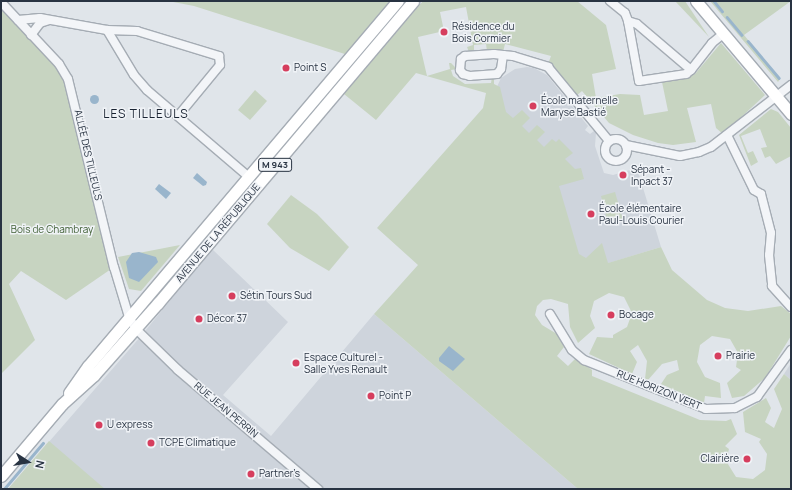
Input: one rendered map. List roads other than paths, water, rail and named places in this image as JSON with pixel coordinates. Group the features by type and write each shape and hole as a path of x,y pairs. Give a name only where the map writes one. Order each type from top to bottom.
{"main road":[{"name":"AVENUE DE LA RÉPUBLIQUE","path":"62,404 83,371 398,1"},
{"name":"AVENUE DE LA RÉPUBLIQUE","path":"1,476 62,404 94,375 136,329 414,1"},
{"path":"696,1 791,114"}],"street":[{"path":"610,1 625,13 628,21 639,81 686,74 691,70 712,43 723,34"},
{"name":"ALLÉE DES TILLEULS","path":"1,2 59,64 71,88 114,267 129,318 136,329"},
{"path":"18,20 54,19 107,30 143,33 219,56 220,65 178,116"},
{"path":"32,35 40,23 54,19"},
{"path":"628,21 637,24 691,70"},
{"path":"107,30 142,84 249,177"},
{"path":"503,55 501,69 497,74 470,76 463,74 460,70 461,59 465,56 503,55 548,67 609,141"},
{"path":"626,145 626,156 620,160 613,161 605,154 605,147 609,141 620,139 626,145 680,156 699,152 727,135 791,85"},
{"path":"727,135 754,190 761,194 771,233 769,255 772,286 791,307"},
{"name":"RUE HORIZON VERT","path":"550,314 572,350 584,360 706,409 736,408 757,397 791,350"},
{"name":"RUE JEAN PERRIN","path":"136,329 178,370 318,489"}],"water":[{"path":"94,94 99,99 94,104 89,99"},
{"path":"197,173 207,182 206,185 203,186 193,178"},
{"path":"159,184 171,193 166,199 155,189"},
{"path":"139,252 156,257 158,262 139,282 129,278 126,262 132,253"},
{"path":"449,346 465,359 453,371 439,361 439,358"}],"waterway":[{"path":"714,1 722,11"},
{"path":"727,17 742,35"},
{"path":"748,41 779,78"},
{"path":"4,489 43,443"}],"place":[{"name":"Résidence du Bois Cormier","path":"444,32"},
{"name":"Point S","path":"286,68"},
{"name":"École maternelle Maryse Bastié","path":"533,106"},
{"name":"Sépant - Inpact 37","path":"623,175"},
{"name":"École élémentaire Paul-Louis Courier","path":"591,214"},
{"name":"Sétin Tours Sud","path":"232,296"},
{"name":"Bocage","path":"611,315"},
{"name":"Décor 37","path":"199,319"},
{"name":"Prairie","path":"718,356"},
{"name":"Espace Culturel - Salle Yves Renault","path":"296,363"},
{"name":"Point P","path":"371,396"},
{"name":"U express","path":"99,425"},
{"name":"TCPE Climatique","path":"151,443"},
{"name":"Clairière","path":"747,459"},
{"name":"Partner’s","path":"251,474"}],"district":[{"name":"LES TILLEULS","path":"146,114"}],"park label":[{"name":"Bois de Chambray","path":"52,230"}]}
